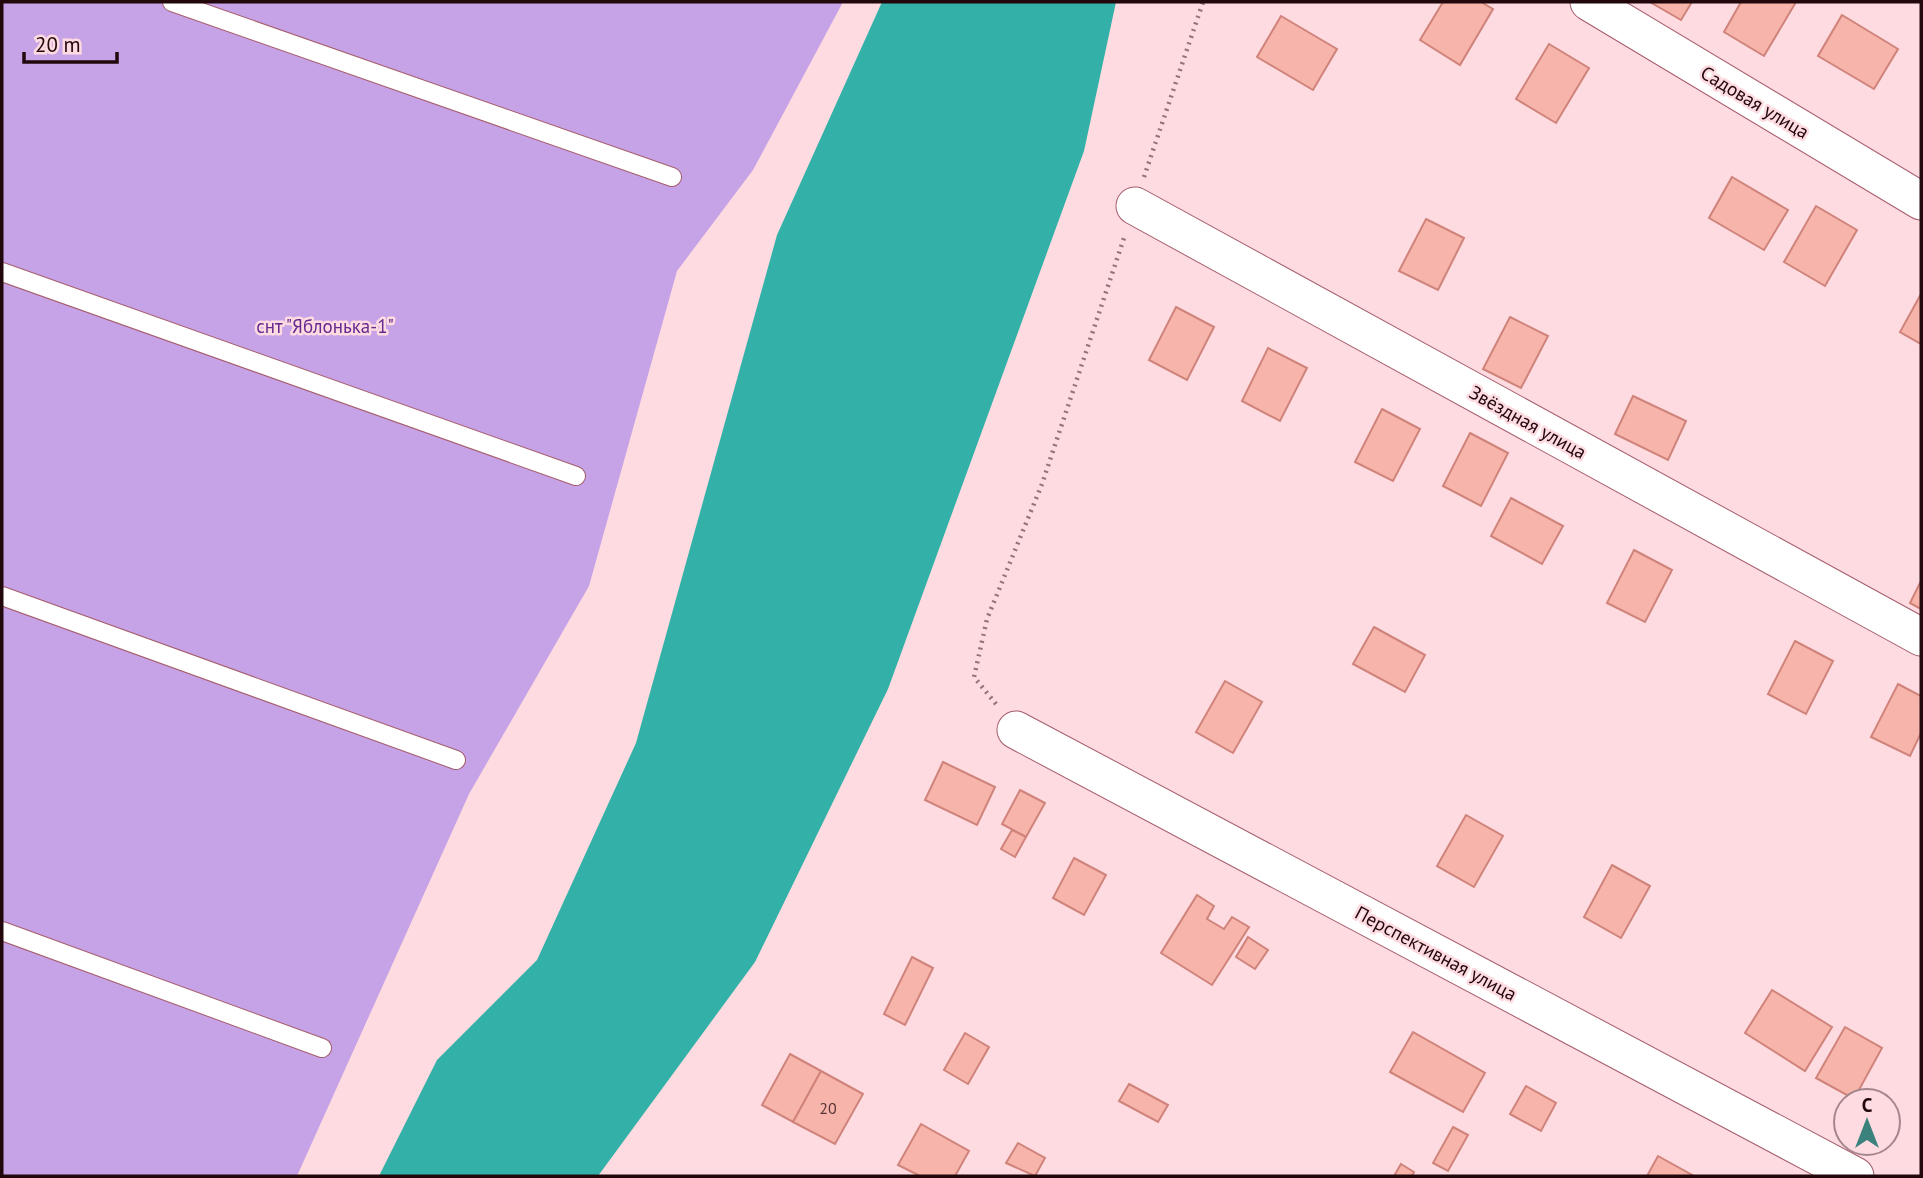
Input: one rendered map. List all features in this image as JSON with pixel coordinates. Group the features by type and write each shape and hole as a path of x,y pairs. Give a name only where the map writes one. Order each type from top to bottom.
{"street":[{"name":"Садовая улица","path":"1589,2 1921,201"},
{"name":"Звёздная улица","path":"1135,206 1921,637"},
{"name":"Перспективная улица","path":"1016,730 1855,1176"}],"lane":[{"path":"172,2 672,177"},
{"path":"2,272 576,476"},
{"path":"2,596 456,760"},
{"path":"2,931 322,1048"}],"path":[{"path":"1016,730 974,677 987,619 1042,484 1203,2"}],"green space":[{"name":"снт \"Яблонька-1\"","path":"2,2 843,2 753,170 677,271 589,586 469,794 297,1176 2,1176"}],"water":[{"path":"882,2 1116,2 1084,151 888,689 755,962 598,1176 379,1176 437,1060 537,960 636,743 777,235"}],"building":[{"path":"1443,2 1481,2 1493,9 1460,65 1420,40"},
{"path":"1650,2 1692,2 1681,20"},
{"path":"1741,2 1796,2 1764,56 1724,32"},
{"path":"1842,15 1898,49 1874,89 1818,56"},
{"path":"1281,16 1337,49 1313,90 1257,57"},
{"path":"1549,44 1589,68 1556,123 1516,99"},
{"path":"1732,177 1788,210 1764,250 1709,218"},
{"path":"1816,206 1857,230 1825,286 1784,262"},
{"path":"1426,219 1464,238 1438,290 1399,271"},
{"path":"1921,294 1921,344 1900,332"},
{"path":"1176,307 1214,327 1187,380 1149,360"},
{"path":"1510,317 1548,336 1521,388 1483,369"},
{"path":"1268,348 1307,368 1280,421 1242,401"},
{"path":"1633,396 1686,421 1668,460 1615,434"},
{"path":"1382,409 1420,429 1393,481 1355,462"},
{"path":"1470,433 1508,453 1481,506 1443,486"},
{"path":"1511,498 1563,526 1542,564 1491,536"},
{"path":"1634,550 1672,570 1645,622 1607,603"},
{"path":"1921,581 1921,609 1910,603"},
{"path":"1374,627 1425,655 1405,692 1353,664"},
{"path":"1795,641 1833,661 1806,714 1768,694"},
{"path":"1225,681 1262,702 1233,753 1196,732"},
{"path":"1898,684 1921,696 1921,733 1910,756 1871,737"},
{"path":"943,762 995,787 977,825 925,800"},
{"path":"1020,790 1045,803 1026,837 1002,824"},
{"path":"1466,815 1503,836 1474,887 1437,866"},
{"path":"1012,830 1026,837 1015,857 1001,849"},
{"path":"1074,858 1106,875 1084,915 1053,898"},
{"path":"1612,865 1650,886 1621,938 1584,917"},
{"path":"1197,895 1214,906 1207,919 1224,929 1232,917 1249,927 1212,985 1161,953"},
{"path":"1248,937 1268,950 1255,969 1236,957"},
{"path":"912,957 933,968 905,1025 884,1014"},
{"path":"1772,990 1832,1027 1805,1071 1745,1033"},
{"path":"1845,1027 1882,1048 1861,1087 1832,1087 1816,1078"},
{"path":"1413,1032 1485,1073 1463,1112 1390,1072"},
{"path":"965,1033 989,1047 968,1084 944,1070"},
{"path":"790,1054 821,1071 793,1122 762,1105"},
{"path":"821,1071 863,1094 835,1144 793,1122"},
{"path":"1129,1084 1168,1105 1158,1122 1119,1101"},
{"path":"1526,1086 1556,1103 1541,1131 1510,1114"},
{"path":"921,1124 969,1151 955,1176 920,1176 898,1165"},
{"path":"1453,1127 1468,1135 1448,1171 1433,1163"},
{"path":"1018,1143 1045,1158 1035,1176 1006,1163"},
{"path":"1658,1156 1694,1176 1647,1176"},
{"path":"1401,1164 1414,1172 1412,1176 1394,1176"}]}
